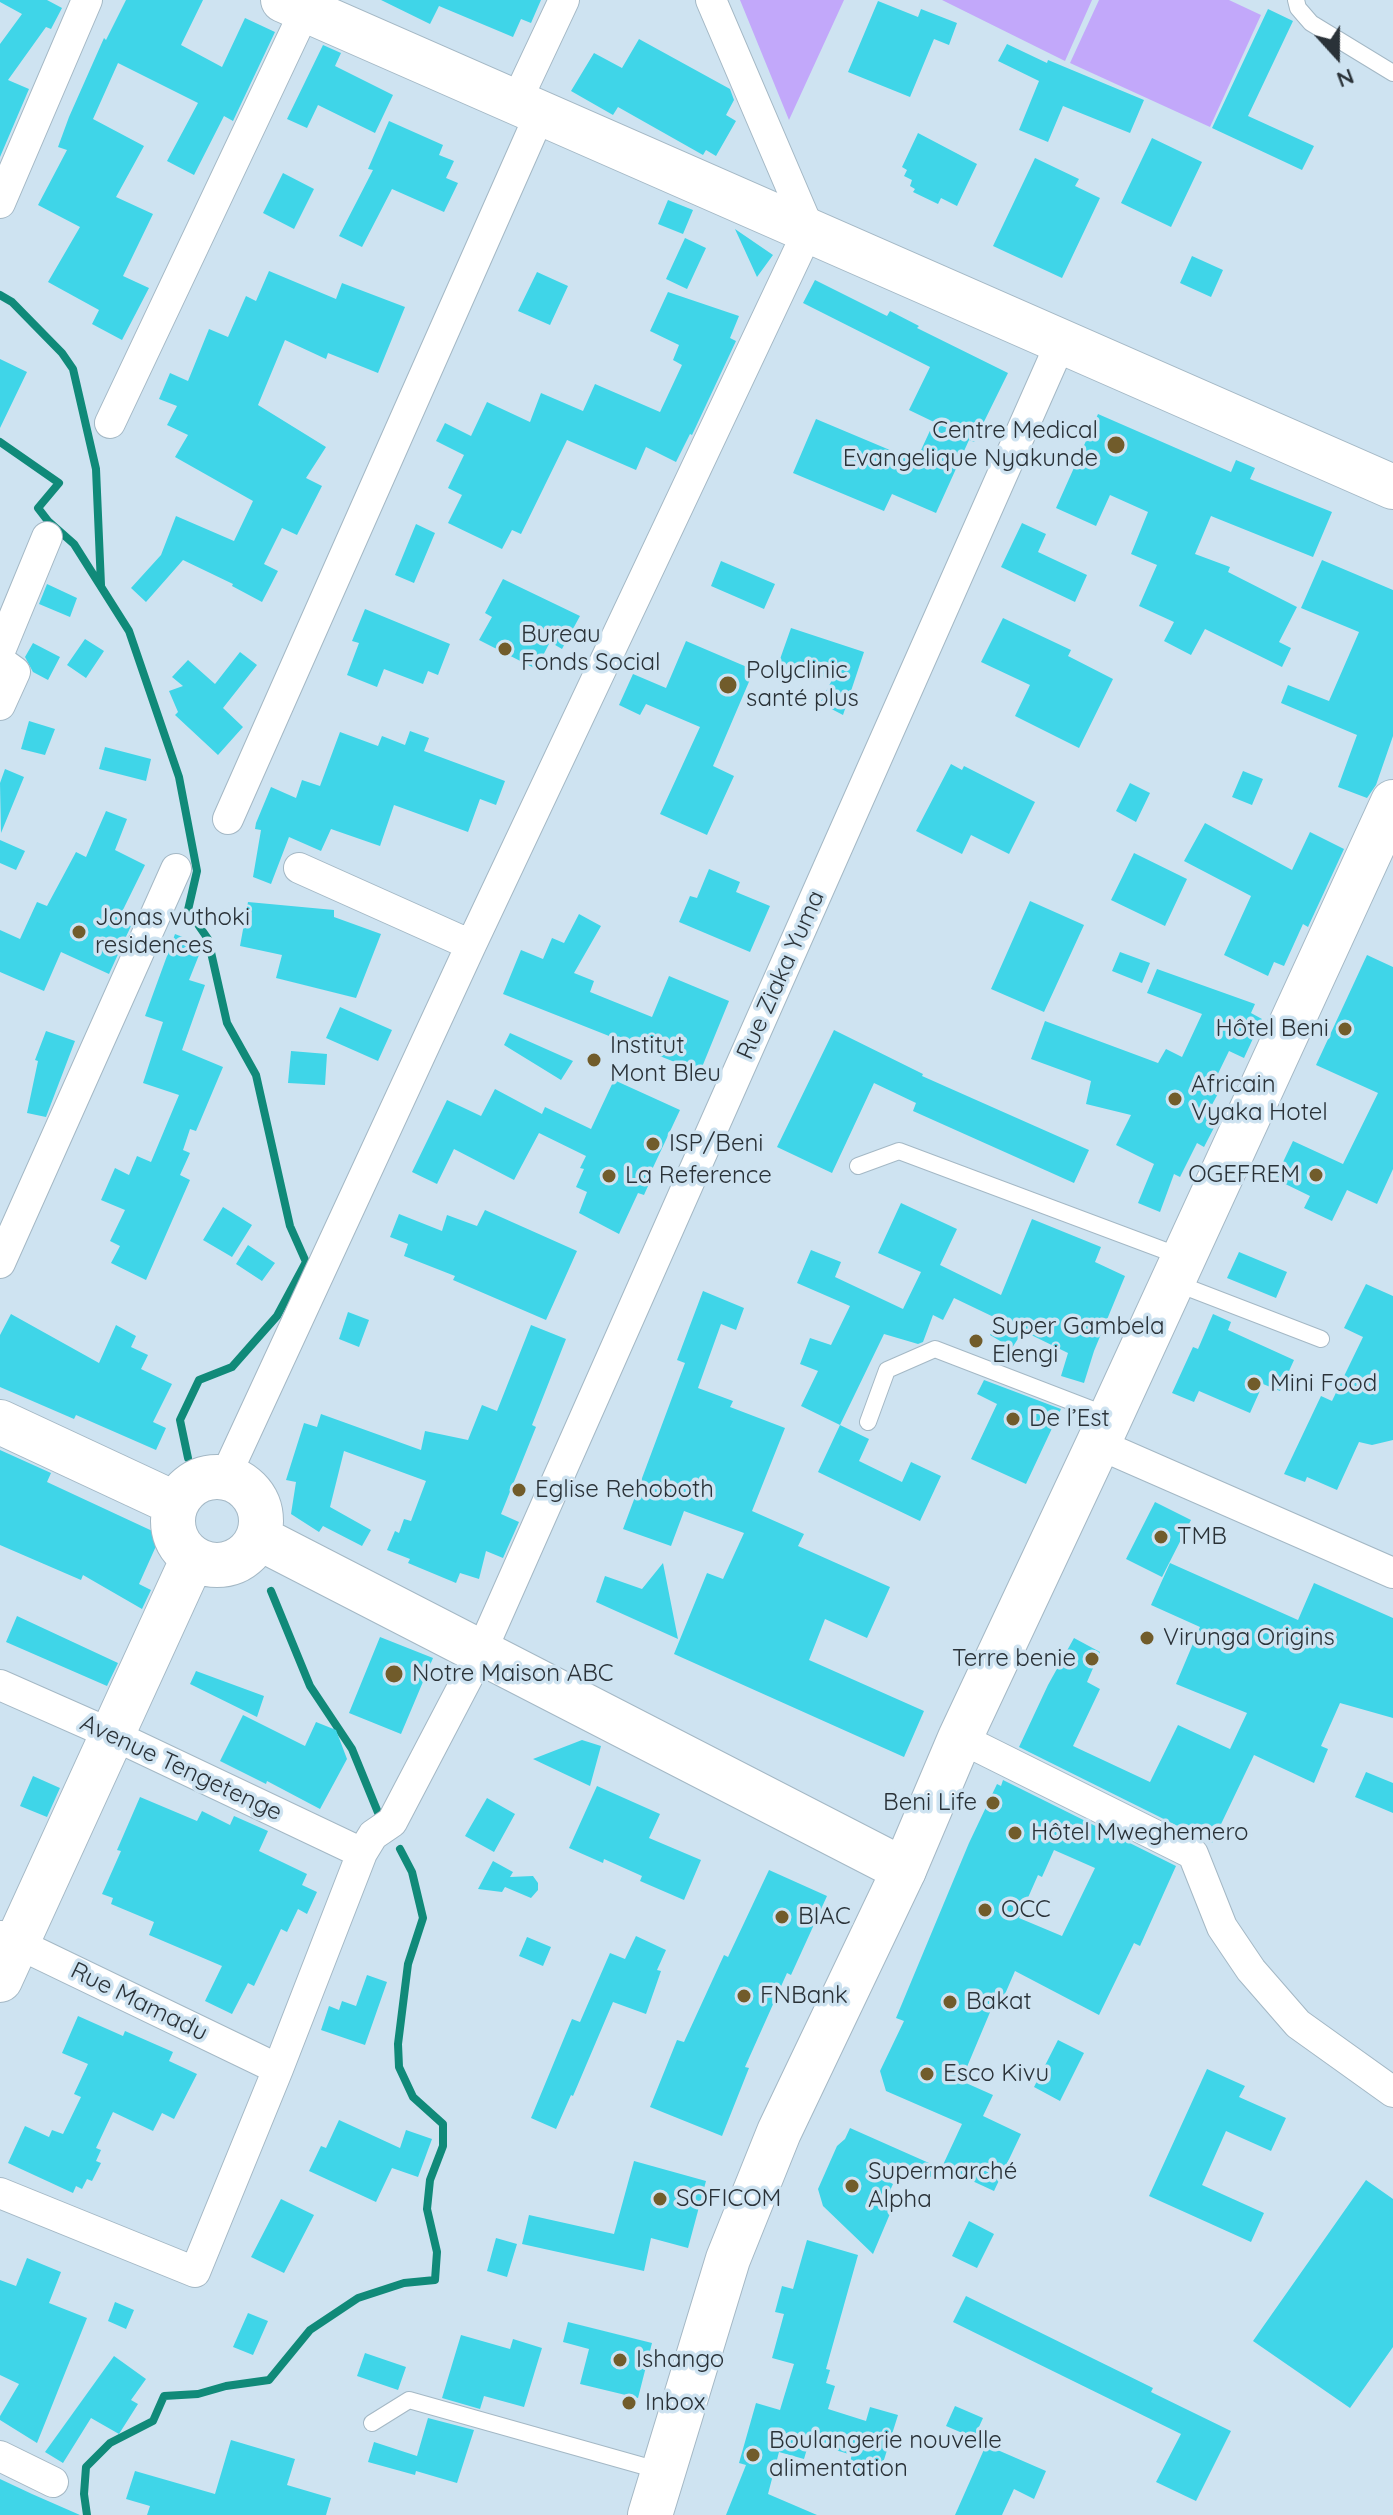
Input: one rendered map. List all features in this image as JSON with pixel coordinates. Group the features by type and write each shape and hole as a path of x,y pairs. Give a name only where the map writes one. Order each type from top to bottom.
{"main road":[{"path":"300,4 528,108 1393,487"},
{"path":"650,2515 728,2259 779,2132 904,1870 960,1738 1393,802"},
{"path":"0,1422 176,1504"},
{"path":"210,1477 225,1477 243,1484 257,1499 262,1518 259,1538 248,1553 231,1563 211,1565 193,1558 182,1548 175,1534 173,1519 176,1504 196,1482 210,1477"},
{"path":"259,1538 904,1870"},
{"path":"6,1953 193,1558"}],"street":[{"path":"0,203 87,0"},
{"path":"228,819 528,108 564,0"},
{"path":"225,1477 471,945 809,229 711,0"},
{"path":"110,423 300,4"},
{"name":"Rue Ziaka Yuma","path":"0,2193 195,2272 376,1837 481,1652 1061,342"},
{"path":"0,651 47,537"},
{"path":"0,661 15,672 0,705"},
{"path":"299,868 471,945"},
{"path":"0,1263 176,869"},
{"path":"1105,1430 1393,1573"},
{"name":"Avenue Tengetenge","path":"0,1685 111,1734 376,1837"},
{"path":"960,1738 1193,1854 1222,1927 1251,1970 1298,2024 1393,2092"},
{"name":"Rue Mamadu","path":"6,1953 278,2069"},
{"path":"0,2456 53,2482"}],"lane":[{"path":"1296,0 1298,8 1311,23 1393,73"},
{"path":"858,1166 899,1151 1178,1270 1321,1339"},
{"path":"868,1422 887,1370 935,1349 1105,1430"},
{"path":"372,2423 409,2400 663,2471"}],"shaded area":[{"path":"740,0 844,0 789,120"},
{"path":"942,0 1092,0 1065,61"},
{"path":"1099,0 1229,0 1261,15 1210,127 1070,63"}],"building":[{"path":"0,0 47,0 62,8 51,29 46,27 8,80 29,89 0,157 0,44 22,14"},
{"path":"126,0 203,0 181,45 222,67 245,18 275,32 233,121 224,116 194,175 167,161 198,103 118,63 93,119 144,146 116,197 153,214 123,276 149,288 122,340 92,324 99,310 48,282 80,227 38,205 67,150 58,147 69,117 104,38 106,40"},
{"path":"381,0 541,0 531,23 521,19 513,37 439,6 430,24"},
{"path":"878,1 918,17 921,9 957,23 949,45 934,39 910,97 848,72"},
{"path":"1268,9 1293,21 1248,116 1314,146 1302,170 1212,128"},
{"path":"639,39 730,89 734,100 726,115 736,121 716,156 706,150 703,155 618,107 613,115 571,91 594,53 622,68"},
{"path":"1007,44 1047,63 1048,60 1144,100 1130,133 1063,106 1048,142 1019,130 1039,81 998,61"},
{"path":"323,45 341,53 335,66 393,95 375,133 318,105 307,128 287,119"},
{"path":"389,121 443,145 439,155 454,161 446,178 458,183 444,212 392,189 362,247 339,236 373,170 368,169"},
{"path":"918,133 977,164 957,206 941,198 938,204 913,192 915,189 910,186 912,180 904,176 907,170 902,167"},
{"path":"1152,138 1202,162 1171,227 1121,203"},
{"path":"1035,158 1079,179 1075,186 1100,198 1062,278 993,246"},
{"path":"283,173 314,189 294,229 263,213"},
{"path":"668,200 693,210 683,234 658,224"},
{"path":"735,229 773,255 757,277"},
{"path":"685,238 706,248 687,289 666,279"},
{"path":"1192,256 1223,270 1211,297 1180,283"},
{"path":"269,271 336,299 342,283 405,307 378,373 328,353 326,359 285,340 258,405 326,447 306,478 322,486 297,535 282,528 264,564 278,571 262,602 183,560 146,602 131,588 161,555 176,516 234,541 253,501 175,457 188,435 167,425 177,406 159,399 170,373 188,381 209,329 228,337 246,296 256,301"},
{"path":"537,272 568,286 550,325 518,311"},
{"path":"815,280 887,316 890,311 919,326 917,328 1008,373 974,442 969,440 936,513 892,494 884,511 793,473 816,419 916,461 934,422 909,410 930,367 803,303"},
{"path":"668,292 739,316 730,338 736,341 676,462 646,447 636,470 567,440 521,534 512,530 502,549 448,523 462,495 448,488 464,455 436,441 445,423 471,436 487,402 530,422 541,393 583,411 595,384 660,412 682,365 673,360 679,345 650,331"},
{"path":"0,359 27,372 0,428"},
{"path":"1098,414 1231,472 1236,460 1255,468 1250,479 1332,512 1313,557 1211,516 1195,554 1230,567 1228,572 1297,607 1279,642 1291,648 1282,667 1205,629 1191,655 1164,641 1174,622 1139,606 1157,565 1131,554 1148,512 1110,495 1096,526 1056,508"},
{"path":"1022,523 1046,534 1038,552 1087,575 1075,602 1001,567"},
{"path":"416,524 435,533 414,583 395,575"},
{"path":"1322,560 1393,590 1393,736 1376,785 1367,798 1338,787 1357,735 1281,703 1288,685 1329,701 1359,632 1301,608"},
{"path":"721,561 775,584 764,609 711,586"},
{"path":"503,579 580,616 562,649 550,642 536,669 479,640 492,617 485,613"},
{"path":"47,584 77,598 70,617 39,604"},
{"path":"365,609 450,644 438,675 428,671 423,684 384,669 377,687 347,675 359,643 352,641"},
{"path":"1003,618 1071,650 1068,656 1113,679 1079,748 1015,716 1030,685 981,662"},
{"path":"791,628 864,652 843,715 820,703 832,680 779,662"},
{"path":"85,639 104,651 86,678 67,665"},
{"path":"686,641 754,670 713,766 734,776 707,835 660,814 700,727 646,704 640,715 619,705 633,674 666,688"},
{"path":"33,643 60,657 48,680 33,672 25,657"},
{"path":"240,652 257,665 223,708 243,727 218,755 175,715 178,712 169,691 183,686 172,677 188,660 215,684"},
{"path":"29,721 55,729 45,755 21,749"},
{"path":"410,731 429,738 424,751 505,781 496,805 480,799 468,832 394,805 380,846 331,829 321,851 289,837 271,884 253,877 261,830 255,829 256,823 271,787 296,798 302,780 320,786 340,732 378,746 382,736 405,745"},
{"path":"105,747 151,759 146,781 99,769"},
{"path":"951,764 962,770 964,766 1035,802 1009,854 971,835 962,854 916,831"},
{"path":"5,769 24,777 1,833 0,783"},
{"path":"1243,771 1263,779 1252,805 1232,797"},
{"path":"1130,783 1150,793 1136,822 1116,811"},
{"path":"106,811 127,819 115,850 145,865 118,920 131,926 109,974 61,952 44,991 0,972 0,930 20,939 37,902 47,906 76,852 86,857"},
{"path":"1205,823 1292,870 1310,832 1344,849 1308,927 1303,924 1284,966 1274,962 1268,976 1224,955 1251,896 1184,861"},
{"path":"0,840 25,851 16,870 0,863"},
{"path":"1134,853 1187,879 1165,926 1111,900"},
{"path":"709,869 740,882 736,892 770,906 750,952 679,922 690,896 697,898"},
{"path":"1030,901 1084,925 1044,1012 991,989"},
{"path":"248,902 334,910 334,917 381,934 356,998 276,978 282,955 240,946"},
{"path":"579,914 601,926 574,973 594,981 590,992 652,1017 669,976 729,1001 700,1072 503,994 521,950 543,959 552,938 564,943"},
{"path":"175,934 203,945 189,980 205,985 182,1050 223,1067 196,1131 190,1129 183,1150 190,1153 180,1175 190,1180 146,1280 111,1263 120,1246 110,1241 125,1210 101,1200 115,1168 129,1175 137,1156 151,1162 179,1095 143,1083 163,1022 145,1016"},
{"path":"1120,952 1150,963 1142,983 1112,971"},
{"path":"1367,955 1393,967 1393,1169 1377,1204 1347,1190 1332,1221 1304,1208 1310,1196 1275,1179 1293,1141 1343,1164 1378,1093 1316,1065"},
{"path":"1157,969 1255,1004 1251,1013 1262,1019 1244,1058 1229,1051 1212,1086 1220,1090 1208,1112 1219,1118 1204,1147 1197,1143 1180,1177 1174,1174 1160,1212 1138,1203 1154,1164 1116,1145 1131,1115 1086,1104 1091,1081 1031,1059 1045,1021 1158,1063 1166,1049 1182,1057 1202,1014 1147,993"},
{"path":"340,1007 392,1030 378,1061 326,1038"},
{"path":"834,1030 922,1076 1089,1150 1074,1183 913,1111 916,1103 874,1083 832,1173 777,1147"},
{"path":"46,1031 75,1041 46,1117 27,1113 38,1061 35,1060"},
{"path":"510,1033 573,1061 561,1080 504,1045"},
{"path":"291,1051 327,1054 325,1085 288,1083"},
{"path":"614,1080 680,1110 649,1176 652,1177 644,1195 638,1193 619,1234 579,1213 587,1192 576,1187 586,1156 539,1133 514,1180 454,1149 437,1184 412,1172 447,1100 481,1116 495,1089 542,1114 545,1107 591,1129"},
{"path":"901,1203 957,1229 940,1265 1001,1295 1032,1219 1101,1247 1095,1262 1125,1276 1084,1383 1061,1376 1068,1353 1023,1331 1012,1348 990,1335 1000,1320 954,1298 943,1320 933,1315 923,1342 918,1344 884,1334 840,1425 801,1406 818,1371 800,1364 810,1338 831,1345 850,1306 797,1283 811,1250 841,1262 835,1277 903,1309 921,1272 878,1253"},
{"path":"223,1207 252,1225 232,1257 203,1240"},
{"path":"485,1210 577,1251 546,1320 453,1280 455,1276 404,1256 408,1244 390,1237 399,1214 442,1231 447,1215 477,1226"},
{"path":"248,1245 275,1263 262,1281 236,1264"},
{"path":"1239,1252 1287,1272 1276,1298 1227,1278"},
{"path":"1366,1284 1393,1296 1393,1440 1372,1445 1359,1442 1337,1490 1307,1477 1305,1482 1284,1474 1321,1396 1332,1401 1363,1337 1344,1328"},
{"path":"703,1291 744,1308 736,1330 721,1324 698,1388 733,1401 730,1407 785,1428 752,1511 804,1534 798,1546 890,1587 867,1638 825,1619 809,1660 924,1711 904,1757 674,1654 707,1573 723,1579 744,1533 684,1511 671,1546 623,1529 685,1363 677,1360"},
{"path":"348,1312 369,1320 359,1347 339,1339"},
{"path":"11,1314 99,1363 116,1325 136,1336 131,1347 148,1355 141,1369 172,1384 153,1422 166,1428 156,1450 76,1415 74,1419 0,1387 0,1335"},
{"path":"1213,1314 1231,1322 1228,1330 1294,1360 1280,1391 1263,1384 1250,1413 1199,1391 1194,1402 1172,1393 1193,1347 1198,1349"},
{"path":"531,1325 566,1339 532,1425 536,1427 501,1514 519,1522 503,1558 486,1551 479,1579 460,1573 456,1583 408,1563 410,1559 387,1550 404,1519 411,1521 426,1481 344,1451 330,1507 371,1530 362,1546 323,1526 319,1532 291,1514 296,1482 286,1480 304,1423 317,1427 321,1414 421,1450 425,1431 468,1440 482,1405 497,1411"},
{"path":"984,1380 1061,1409 1026,1484 971,1459 997,1404 977,1394"},
{"path":"840,1425 869,1439 859,1461 902,1482 911,1462 941,1476 920,1521 818,1472"},
{"path":"0,1450 51,1473 47,1482 161,1535 139,1584 151,1590 142,1609 83,1575 81,1580 0,1545"},
{"path":"1155,1502 1191,1520 1162,1577 1126,1559"},
{"path":"663,1563 678,1639 596,1602 605,1576 642,1589"},
{"path":"1170,1563 1298,1620 1314,1583 1393,1618 1393,1718 1340,1703 1321,1746 1328,1749 1314,1783 1254,1755 1212,1843 1019,1747 1074,1638 1100,1652 1087,1682 1100,1689 1073,1746 1150,1782 1178,1725 1230,1749 1247,1713 1176,1684 1200,1627 1151,1605"},
{"path":"17,1616 118,1663 107,1686 6,1642"},
{"path":"380,1637 433,1658 401,1734 349,1713"},
{"path":"196,1671 264,1696 257,1717 190,1684"},
{"path":"243,1715 305,1746 316,1722 336,1730 347,1759 320,1809 220,1761"},
{"path":"582,1740 601,1746 590,1786 533,1759"},
{"path":"1366,1772 1393,1783 1393,1813 1355,1797"},
{"path":"33,1776 60,1788 47,1817 20,1806"},
{"path":"1003,1780 1176,1866 1140,1946 1134,1943 1099,2015 1015,1971 1002,2001 996,1998 964,2074 969,2076 966,2083 993,2095 983,2116 1021,2134 994,2191 942,2167 962,2124 886,2091 880,2071 904,2021 896,2018 969,1843 997,1784 1001,1786","holes":["1054,1850 1095,1868 1062,1936 1019,1918 1038,1875 1042,1877"]},
{"path":"597,1786 660,1814 649,1838 701,1860 684,1900 640,1881 642,1876 569,1848"},
{"path":"140,1797 197,1821 202,1811 230,1825 234,1816 268,1831 259,1851 307,1874 302,1885 317,1892 307,1914 298,1909 287,1932 281,1929 254,1986 248,1983 232,2014 205,2001 222,1966 149,1935 154,1922 111,1904 113,1898 102,1894"},
{"path":"487,1798 515,1814 494,1852 465,1836"},
{"path":"493,1861 513,1872 510,1877 533,1876 538,1890 531,1898 505,1887 502,1892 478,1889"},
{"path":"769,1870 827,1896 791,1975 787,1973 745,2067 749,2068 722,2136 650,2107 677,2040 684,2042 724,1955 728,1957"},
{"path":"636,1936 666,1950 657,1970 661,1971 646,2014 613,2002 556,2129 531,2118 572,2019 580,2022 610,1953 625,1959"},
{"path":"527,1937 551,1947 543,1966 519,1956"},
{"path":"367,1975 387,1982 365,2045 321,2030 329,2006 339,2010 342,2001 356,2006"},
{"path":"78,2016 123,2036 125,2031 173,2052 169,2061 197,2074 174,2119 162,2113 153,2131 113,2112 96,2148 101,2150 96,2161 101,2163 92,2181 87,2179 82,2189 76,2186 73,2193 8,2163 25,2126 49,2137 52,2130 63,2134 81,2097 74,2094 88,2064 62,2053"},
{"path":"1058,2040 1084,2053 1060,2101 1034,2087"},
{"path":"1207,2069 1245,2086 1239,2097 1286,2118 1271,2151 1226,2131 1202,2185 1264,2213 1251,2242 1149,2196"},
{"path":"339,2120 400,2148 406,2130 432,2139 418,2177 392,2168 376,2202 309,2171 321,2146 326,2148"},
{"path":"850,2128 938,2167 934,2178 885,2164 880,2177 893,2184 883,2206 892,2209 873,2254 823,2206 818,2189 837,2146"},
{"path":"634,2161 706,2181 688,2248 651,2238 644,2271 522,2244 529,2215 614,2234"},
{"path":"1366,2180 1393,2199 1393,2347 1350,2408 1253,2341"},
{"path":"281,2199 314,2215 284,2273 251,2257"},
{"path":"969,2221 994,2234 977,2268 952,2256"},
{"path":"496,2238 517,2244 507,2277 487,2271"},
{"path":"807,2240 858,2255 826,2369 830,2370 826,2383 835,2386 828,2409 866,2421 870,2407 898,2415 878,2479 847,2469 852,2455 809,2442 804,2459 779,2452 768,2494 817,2515 726,2515 746,2465 739,2463 756,2403 780,2410 794,2364 772,2358 784,2314 775,2312 782,2286 793,2289"},
{"path":"27,2258 61,2272 49,2303 87,2318 37,2443 0,2420 19,2384 0,2375 0,2280 16,2286"},
{"path":"966,2296 1153,2388 1151,2392 1231,2431 1196,2501 1156,2482 1181,2434 953,2322"},
{"path":"115,2302 134,2310 126,2329 108,2321"},
{"path":"248,2313 268,2321 253,2355 233,2347"},
{"path":"568,2322 652,2343 638,2398 580,2384 589,2349 563,2342"},
{"path":"461,2335 510,2349 513,2339 542,2348 524,2407 484,2396 480,2409 442,2398"},
{"path":"365,2353 406,2367 398,2390 357,2376"},
{"path":"114,2356 146,2379 131,2400 138,2404 119,2434 91,2418 63,2463 45,2452"},
{"path":"955,2406 983,2418 974,2438 946,2426"},
{"path":"428,2418 474,2430 457,2483 368,2462 374,2442 417,2456"},
{"path":"231,2440 295,2459 287,2485 331,2498 326,2515 147,2515 150,2506 126,2499 135,2471 215,2494"},
{"path":"986,2445 1046,2471 1034,2499 1014,2489 1002,2515 955,2515"},
{"path":"0,2479 32,2494 80,2515 0,2515"}],"waterway":[{"path":"0,295 12,302 62,353 73,369 96,469 101,585"},
{"path":"0,442 59,483 38,508 74,544 129,631 179,777 197,871 188,910 208,939 227,1023 256,1075 290,1226 306,1262 277,1316 232,1367 199,1380 180,1420 188,1458"},
{"path":"271,1591 310,1686 352,1749 379,1815"},
{"path":"87,2515 84,2494 86,2467 110,2443 153,2421 164,2396 198,2394 226,2386 269,2380 310,2330 358,2298 404,2283 435,2280 437,2252 427,2209 430,2180 443,2146 443,2124 413,2097 399,2067 398,2044 408,1964 423,1918 412,1872 400,1849"}],"place":[{"name":"Centre Medical Evangelique Nyakunde","path":"1116,445"},
{"name":"Bureau Fonds Social","path":"505,649"},
{"name":"Polyclinic santé plus","path":"728,685"},
{"name":"Jonas vuthoki residences","path":"79,932"},
{"name":"Hôtel Beni","path":"1345,1029"},
{"name":"Institut Mont Bleu","path":"594,1060"},
{"name":"Africain Vyaka Hotel","path":"1175,1099"},
{"name":"ISP/Beni","path":"653,1144"},
{"name":"OGEFREM","path":"1316,1175"},
{"name":"La Reference","path":"609,1176"},
{"name":"Super Gambela Elengi","path":"976,1341"},
{"name":"Mini Food","path":"1254,1384"},
{"name":"De l’Est","path":"1013,1419"},
{"name":"Eglise Rehoboth","path":"519,1490"},
{"name":"TMB","path":"1161,1537"},
{"name":"Virunga Origins","path":"1147,1638"},
{"name":"Terre benie","path":"1092,1659"},
{"name":"Notre Maison ABC","path":"394,1674"},
{"name":"Beni Life","path":"993,1803"},
{"name":"Hôtel Mweghemero","path":"1015,1833"},
{"name":"OCC","path":"985,1910"},
{"name":"BIAC","path":"782,1917"},
{"name":"FNBank","path":"744,1996"},
{"name":"Bakat","path":"950,2002"},
{"name":"Esco Kivu","path":"927,2074"},
{"name":"Supermarché Alpha","path":"852,2186"},
{"name":"SOFICOM","path":"660,2199"},
{"name":"Ishango","path":"620,2360"},
{"name":"Inbox","path":"629,2403"},
{"name":"Boulangerie nouvelle alimentation","path":"753,2455"}]}
